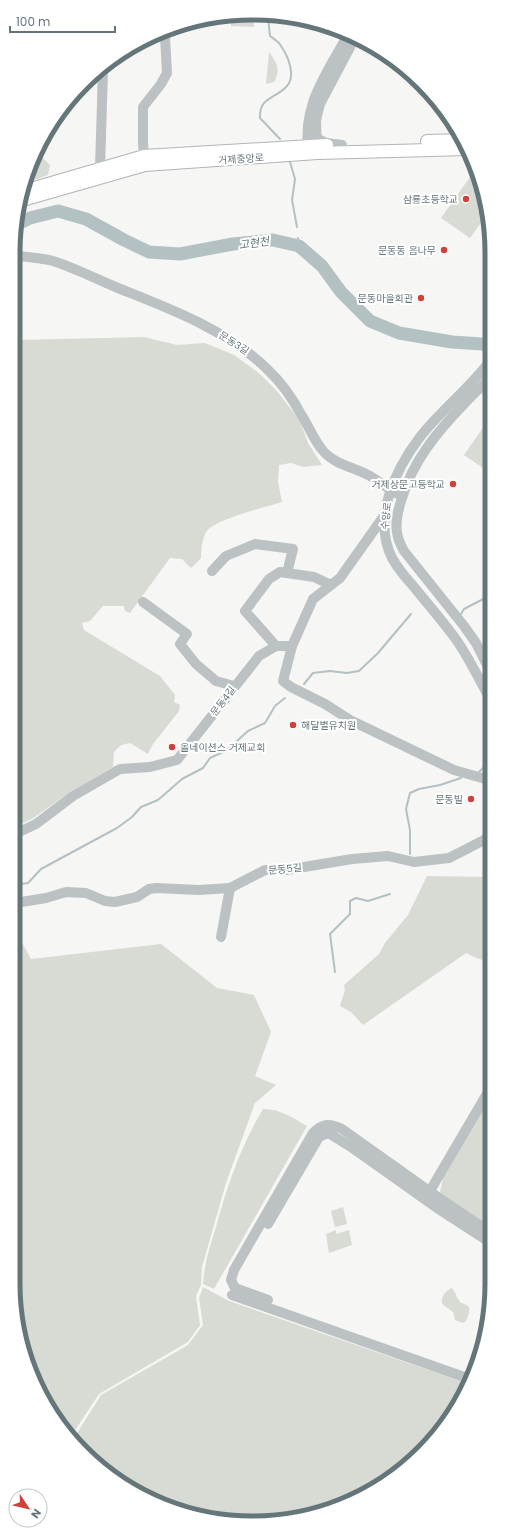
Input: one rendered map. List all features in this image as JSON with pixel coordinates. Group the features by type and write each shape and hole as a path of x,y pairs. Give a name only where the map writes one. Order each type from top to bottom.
{"main road":[{"name":"거제중앙로","path":"29,190 144,161 312,145 456,140"},
{"name":"거제중앙로","path":"144,161 312,145 460,149"},
{"name":"거제중앙로","path":"26,199 101,173"}],"street":[{"path":"144,161 143,107 161,84 167,73 165,38"},
{"path":"312,145 308,121 312,104 316,92 345,40"},
{"path":"312,145 320,104 352,43"},
{"path":"101,173 103,75"},
{"name":"문동3길","path":"20,258 38,258 69,267 216,331 238,344 253,355 282,386 304,417 309,431 325,454 338,463 368,475 390,491 402,496"},
{"name":"수양로","path":"485,367 420,438 402,464 390,491 384,516 384,535 392,557 399,570 466,654 485,690"},
{"name":"수양로","path":"485,383 464,404 429,444 415,467 402,496 397,513 396,525 397,536 409,560 464,626 476,643 485,661"},
{"path":"384,516 340,578 313,599 292,646 283,681 350,720 454,770 485,779"},
{"path":"212,571 226,556 255,544 293,549 287,573"},
{"path":"292,646 276,646 245,611 269,579 280,572 314,577 331,585"},
{"path":"143,602 187,634 180,644 201,668 216,681 234,686"},
{"name":"문동4길","path":"20,832 36,824 73,796 120,769 150,767 177,760 259,656 276,646"},
{"name":"문동5길","path":"20,902 46,898 66,892 86,893 105,901 115,902 138,898 149,889 156,888 199,890 230,888 264,870 286,870 352,859 388,856 414,862 449,858 485,840"},
{"path":"221,937 230,888"},
{"path":"427,1196 485,1097"},
{"path":"236,1292 236,1288 231,1280 234,1270 313,1133 320,1126 326,1124 334,1125 342,1129 412,1179 427,1196 485,1239"},
{"path":"427,1196 485,1229"},
{"path":"236,1292 268,1300"},
{"path":"236,1292 465,1377"}],"shaded area":[{"path":"254,20 254,27 231,26 231,21"},
{"path":"269,52 276,63 278,70 274,82 266,84"},
{"path":"41,156 50,165 48,175 31,181"},
{"path":"472,175 481,207 483,220 470,238 441,218"},
{"path":"144,337 177,345 205,343 234,355 260,374 277,391 300,421 308,443 322,465 303,467 291,463 279,465 278,482 282,502 230,518 212,527 207,531 204,537 201,558 191,568 182,559 170,558 130,613 125,611 124,606 103,606 90,621 82,623 84,630 160,676 175,695 174,702 180,705 179,711 153,744 148,754 130,743 121,745 114,752 113,767 70,792 32,819 20,824 20,340"},
{"path":"485,425 485,469 464,455"},
{"path":"427,876 485,877 485,961 466,953 363,1025 351,1012 340,1006 345,990 344,985 379,954 385,943 408,915"},
{"path":"20,939 31,959 161,944 217,988 254,995 271,1032 255,1076 276,1085 255,1103 226,1183 202,1267 201,1285 196,1296 200,1325 188,1342 99,1394 74,1432 59,1413 44,1386 32,1358 24,1329 20,1299"},
{"path":"485,1105 485,1223 442,1197 440,1192 443,1178"},
{"path":"263,1109 280,1112 307,1126 214,1289 203,1284 210,1248 235,1166"},
{"path":"343,1207 347,1224 335,1227 331,1211"},
{"path":"336,1230 336,1234 349,1230 352,1245 329,1253 326,1234"},
{"path":"203,1287 229,1301 463,1382 446,1413 417,1448 382,1477 355,1492 327,1504 313,1508 298,1512 268,1516 237,1516 207,1512 178,1504 150,1492 123,1477 99,1458 76,1435 101,1395 188,1345 203,1325 199,1298"},
{"path":"452,1288 461,1303 469,1307 468,1316 463,1323 455,1320 453,1312 442,1304 444,1294"}],"waterway":[{"path":"268,20 270,36 279,43 289,61 291,78 289,83 282,91 265,102 260,111 260,118 280,139"},
{"path":"290,162 295,179 292,200 297,227"},
{"name":"고현천","path":"22,222 30,218 58,211 86,219 149,252 180,254 233,244 273,240 299,246 322,266 341,292 370,321 399,333 452,342 485,345"},
{"name":"고현천","path":"298,238 299,246"},
{"path":"461,614 464,609 485,598"},
{"path":"304,684 313,673 330,671 347,673 359,671 378,653 411,614"},
{"path":"20,884 28,883 41,869 117,828 132,817 141,807 158,800 182,779 203,768 210,758 227,750 248,731 265,723 275,706 285,698"},
{"path":"478,773 485,765"},
{"path":"410,854 410,830 406,809 410,793 419,789 440,785 461,778"},
{"path":"335,972 330,934 350,914 350,901 356,898 368,901 390,894"}],"place":[{"name":"삼룡초등학교","path":"466,199"},
{"name":"문동동 음나무","path":"444,250"},
{"name":"문동마을회관","path":"421,298"},
{"name":"거제상문고등학교","path":"453,484"},
{"name":"해달별유치원","path":"293,725"},
{"name":"올네이션스 거제교회","path":"172,747"},
{"name":"문동빌","path":"471,799"}]}
